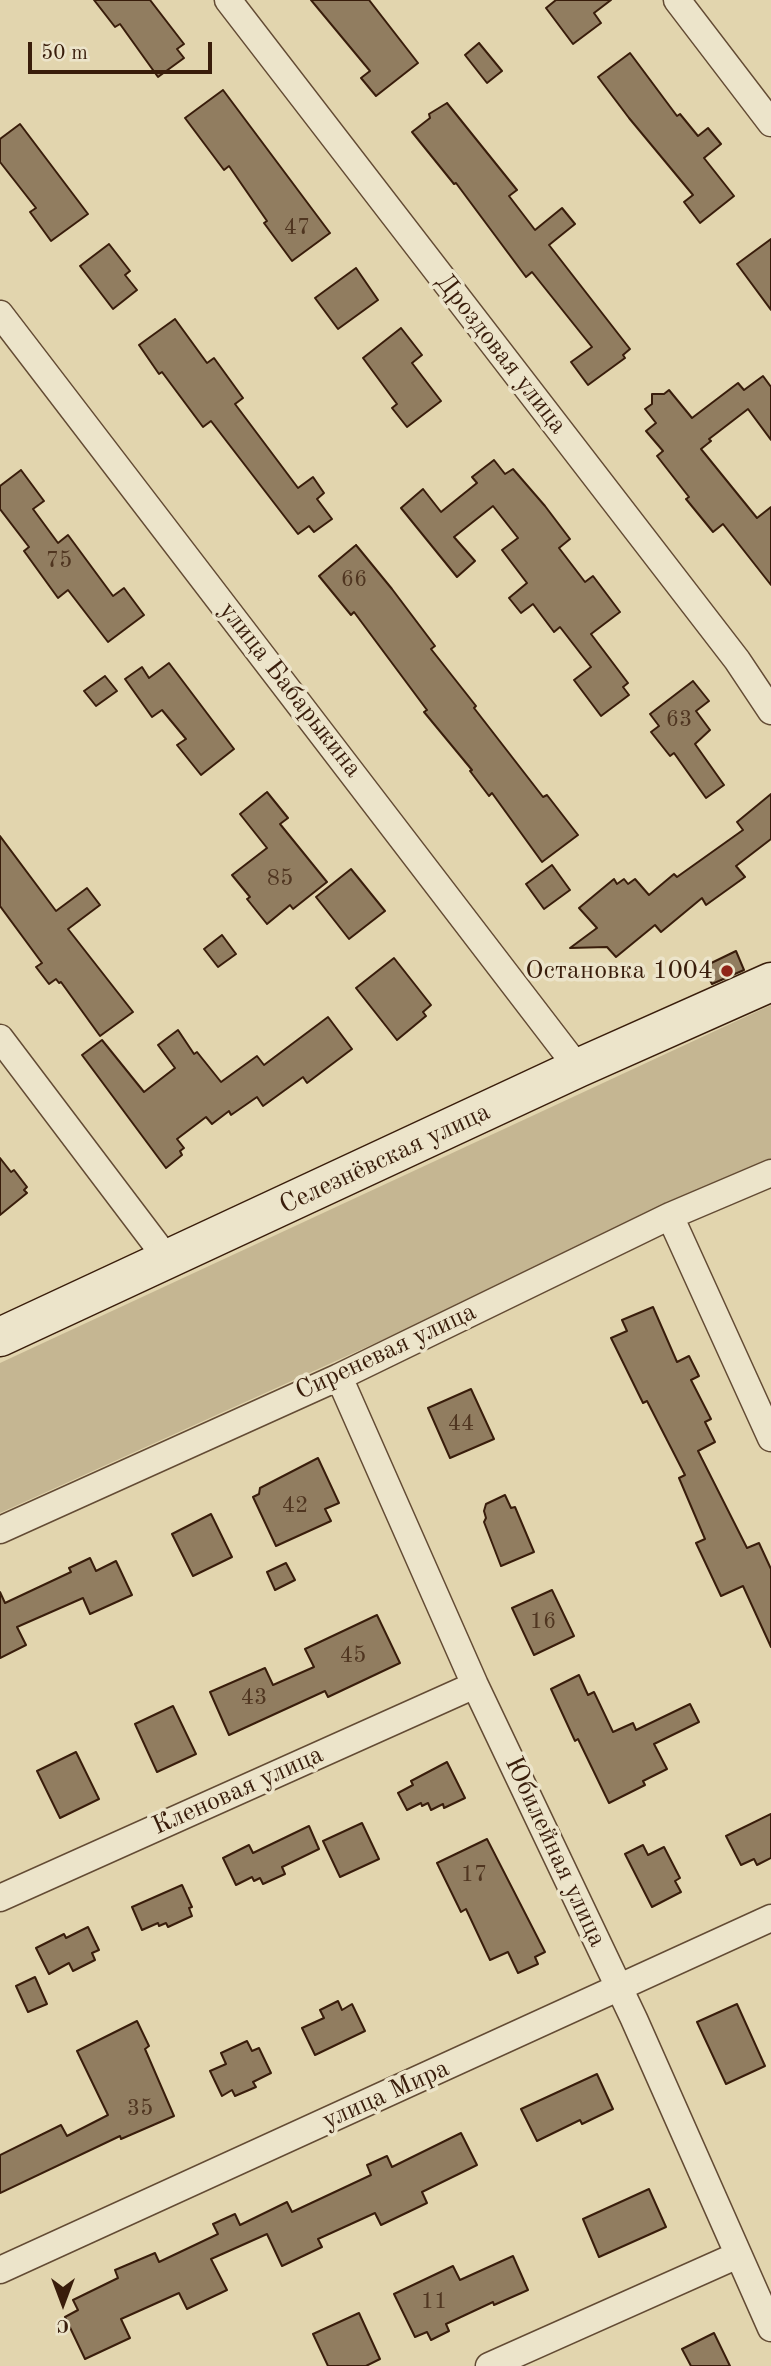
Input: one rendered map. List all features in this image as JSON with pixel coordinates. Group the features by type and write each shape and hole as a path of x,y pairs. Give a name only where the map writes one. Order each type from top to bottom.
{"street":[{"name":"Дроздовая улица","path":"228,0 737,660 771,711"},
{"path":"677,0 771,122"},
{"name":"улица Бабарыкина","path":"0,313 578,1068"},
{"name":"Селезнёвская улица","path":"0,1337 578,1068 771,982"},
{"path":"0,1038 167,1260"},
{"name":"Сиреневая улица","path":"0,1530 339,1377 670,1216 771,1173"},
{"path":"670,1216 771,1438"},
{"name":"Юбилейная улица","path":"339,1377 475,1685 620,1988 771,2328"},
{"name":"Кленовая улица","path":"0,1898 475,1685"},
{"name":"улица Мира","path":"0,2270 771,1918"},
{"path":"488,2366 738,2255"}],"shaded area":[{"path":"771,1005 771,1164 0,1513 0,1363"}],"building":[{"path":"94,0 150,0 184,44 177,49 184,58 158,77 120,24 115,27"},
{"path":"311,0 369,0 418,63 376,96 361,78 370,71"},
{"path":"556,0 611,0 594,13 601,23 573,44 546,8"},
{"path":"479,43 502,71 487,83 465,55"},
{"path":"630,53 677,116 680,114 698,136 708,128 721,144 704,158 734,196 700,223 684,202 693,195 598,77"},
{"path":"223,90 330,233 292,261 264,223 267,221 229,166 224,170 185,118"},
{"path":"447,103 517,190 509,196 535,230 562,208 575,224 549,245 630,349 623,355 625,358 588,385 571,362 592,347 532,272 526,277 456,183 454,184 412,132 430,118 429,114"},
{"path":"20,124 88,214 51,241 30,212 36,208 0,162 0,139"},
{"path":"771,239 771,310 737,264"},
{"path":"109,244 130,271 125,275 137,290 113,309 80,266"},
{"path":"356,268 378,300 338,329 315,298"},
{"path":"175,319 207,363 214,358 243,398 235,404 298,488 313,477 324,493 317,499 332,519 314,532 309,526 298,534 211,421 203,427 139,345"},
{"path":"401,328 422,355 412,363 441,401 407,427 392,408 397,404 363,358"},
{"path":"763,376 771,387 771,440 748,409 709,439 711,441 701,449 757,518 771,507 771,585 723,524 713,532 686,499 689,497 657,456 663,451 646,431 656,423 645,409 652,404 652,394 664,394 669,390 692,418 738,383 744,390"},
{"path":"494,460 505,474 513,469 545,506 570,539 559,548 585,582 593,576 620,612 591,634 628,683 623,687 629,695 601,716 574,680 591,667 560,627 554,632 533,604 521,613 509,598 527,583 502,550 518,538 493,506 454,537 475,561 457,577 401,508 423,489 441,512 477,483 472,477"},
{"path":"21,470 44,501 33,509 58,543 68,535 113,596 124,588 144,615 108,642 68,590 58,598 24,551 29,547 0,509 0,486"},
{"path":"356,545 435,646 431,649 476,706 474,708 543,797 547,795 578,835 542,862 492,793 489,796 470,771 472,770 424,712 427,710 354,612 351,615 319,576"},
{"path":"169,663 234,749 201,775 177,745 186,739 162,710 152,717 125,679 142,667 149,678"},
{"path":"105,676 117,691 96,706 84,691"},
{"path":"693,681 709,701 696,711 710,730 695,744 724,785 706,798 674,753 670,756 651,732 659,726 650,714"},
{"path":"267,792 288,818 280,824 327,882 293,909 290,905 267,924 232,875 267,848 240,814"},
{"path":"771,794 771,839 736,866 745,877 706,905 702,898 661,932 655,925 616,957 607,947 570,948 597,928 579,908 614,879 617,884 624,879 628,884 635,879 649,895 674,874 677,877 743,830 737,822"},
{"path":"0,836 56,911 87,888 100,905 68,929 133,1012 100,1036 61,982 56,979 49,984 36,967 42,963 0,906"},
{"path":"552,865 570,890 544,909 526,884"},
{"path":"351,869 385,911 349,939 316,897"},
{"path":"222,935 236,954 218,967 204,949"},
{"path":"736,951 744,970 712,984 703,967"},
{"path":"394,958 431,1005 423,1012 426,1016 397,1040 356,988"},
{"path":"328,1017 352,1049 307,1083 303,1077 263,1106 257,1097 231,1115 229,1111 212,1124 206,1117 177,1139 184,1148 180,1151 182,1155 166,1168 82,1055 102,1040 144,1092 175,1068 158,1045 178,1030 194,1054 197,1052 221,1082 257,1056 264,1065"},
{"path":"0,1158 11,1172 14,1170 27,1187 24,1190 27,1193 0,1215"},
{"path":"653,1307 677,1362 689,1356 699,1376 691,1380 711,1419 705,1422 715,1442 698,1451 747,1548 759,1543 771,1569 771,1647 743,1586 721,1596 696,1543 705,1539 679,1478 685,1475 647,1401 643,1403 611,1338 627,1331 622,1320"},
{"path":"471,1389 494,1439 450,1458 428,1408"},
{"path":"318,1458 339,1503 325,1509 331,1521 276,1546 253,1497 259,1494 260,1488"},
{"path":"505,1495 511,1508 515,1507 534,1552 501,1566 484,1522 484,1511 486,1504"},
{"path":"211,1514 232,1557 193,1576 172,1534"},
{"path":"90,1558 96,1571 116,1561 132,1595 90,1614 83,1598 17,1627 26,1645 0,1658 0,1592 5,1603 71,1572 69,1568"},
{"path":"286,1563 295,1580 275,1590 267,1572"},
{"path":"552,1590 574,1636 534,1655 512,1608"},
{"path":"377,1615 400,1663 328,1697 325,1691 229,1735 210,1692 265,1668 273,1685 314,1667 305,1649"},
{"path":"579,1675 588,1695 594,1692 613,1732 633,1723 636,1730 690,1704 699,1722 654,1744 667,1769 643,1781 645,1785 609,1803 578,1739 575,1741 551,1689"},
{"path":"173,1706 196,1754 157,1772 135,1724"},
{"path":"76,1752 99,1799 60,1818 37,1771"},
{"path":"447,1762 465,1798 444,1808 443,1804 431,1810 428,1803 422,1806 421,1803 407,1810 398,1793 413,1785 411,1781"},
{"path":"771,1814 771,1858 757,1865 754,1859 741,1865 726,1836"},
{"path":"362,1823 379,1859 340,1877 323,1841"},
{"path":"309,1826 319,1849 282,1867 285,1874 263,1884 260,1878 254,1881 252,1877 236,1885 223,1858 249,1845 253,1853"},
{"path":"487,1839 545,1952 535,1957 538,1964 518,1973 508,1952 490,1960 466,1909 461,1912 437,1863"},
{"path":"643,1845 648,1855 664,1847 680,1878 675,1881 681,1892 652,1907 625,1854"},
{"path":"182,1885 192,1907 189,1908 192,1916 168,1927 166,1923 159,1926 158,1923 142,1930 132,1907"},
{"path":"88,1927 99,1950 92,1953 95,1960 73,1971 69,1963 49,1974 36,1948 64,1934 66,1938"},
{"path":"35,1977 47,2004 28,2012 16,1986"},
{"path":"338,2001 342,2010 352,2004 365,2031 315,2055 302,2028 324,2018 320,2010"},
{"path":"737,2004 765,2066 726,2084 697,2022"},
{"path":"137,2021 149,2046 145,2049 174,2116 121,2139 120,2136 0,2193 0,2155 61,2125 67,2136 108,2115 77,2051"},
{"path":"247,2041 252,2051 259,2048 271,2073 253,2082 256,2087 235,2096 232,2090 222,2096 210,2071 226,2064 221,2053"},
{"path":"597,2074 613,2109 582,2124 580,2120 537,2141 521,2109"},
{"path":"461,2133 477,2165 422,2192 427,2203 381,2225 375,2213 318,2239 322,2247 282,2266 267,2234 211,2259 227,2290 187,2309 179,2293 121,2319 130,2338 85,2359 65,2317 78,2310 73,2300 118,2278 115,2270 155,2253 159,2262 218,2234 213,2224 235,2214 240,2225 287,2202 292,2212 371,2175 367,2165 387,2156 392,2167"},
{"path":"649,2189 666,2227 599,2257 583,2219"},
{"path":"513,2256 528,2290 494,2305 493,2302 446,2324 449,2331 431,2340 427,2332 415,2337 394,2294 453,2266 460,2280"},
{"path":"359,2313 380,2359 366,2366 328,2366 313,2334"},
{"path":"714,2333 730,2366 691,2366 682,2349"}],"place":[{"name":"Остановка 1004","path":"727,971"}]}
